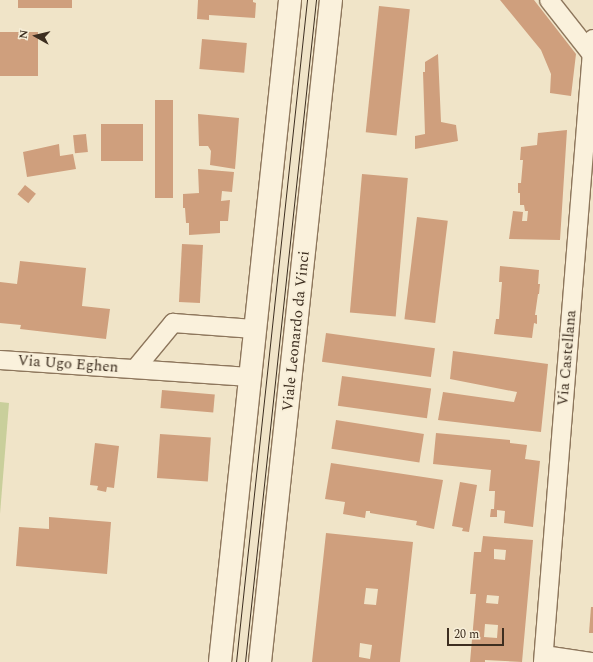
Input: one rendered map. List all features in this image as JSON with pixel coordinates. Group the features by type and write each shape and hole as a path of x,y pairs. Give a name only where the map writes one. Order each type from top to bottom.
{"street":[{"path":"220,662 290,0"},
{"name":"Viale Leonardo da Vinci","path":"260,662 331,0"},
{"path":"549,0 592,49"},
{"name":"Via Castellana","path":"544,658 592,49"},
{"name":"Via Ugo Eghen","path":"135,369 173,323 254,330"},
{"name":"Via Ugo Eghen","path":"0,360 249,377"},
{"path":"544,658 592,662"}],"green space":[{"path":"0,402 9,403 0,514"}],"building":[{"path":"18,0 72,0 72,8 18,8"},
{"path":"198,0 253,0 253,2 256,3 255,18 209,15 209,20 197,19"},
{"path":"500,0 534,0 576,54 571,96 550,93 551,74 541,50"},
{"path":"379,6 410,9 397,136 366,132"},
{"path":"0,32 38,32 38,76 0,76"},
{"path":"202,39 247,43 244,73 199,69"},
{"path":"438,54 441,122 456,125 458,141 415,149 415,136 425,134 423,72 425,72 425,62"},
{"path":"155,100 173,100 173,198 155,198"},
{"path":"198,114 239,118 235,169 210,165 211,151 208,146 199,146"},
{"path":"101,124 143,124 143,161 101,161"},
{"path":"567,130 560,240 509,239 513,211 523,212 522,221 527,221 528,211 525,211 524,205 520,205 520,193 518,193 518,183 521,183 523,160 520,160 521,147 537,145 538,133"},
{"path":"86,134 88,152 75,153 73,135"},
{"path":"59,144 60,156 73,154 76,169 27,177 23,152"},
{"path":"198,169 234,172 232,192 222,191 221,201 230,200 228,221 220,221 220,233 189,235 189,223 186,223 185,208 183,208 183,194 199,193"},
{"path":"362,174 408,178 396,316 350,312"},
{"path":"25,185 36,194 28,203 17,194"},
{"path":"417,217 448,221 435,323 404,319"},
{"path":"182,244 203,245 200,303 179,302"},
{"path":"20,261 86,268 82,306 110,309 106,339 20,329 21,325 0,323 0,282 17,284"},
{"path":"500,266 539,270 538,284 540,284 535,315 537,315 537,324 534,323 532,338 494,334 496,319 499,319 502,282 499,282"},
{"path":"326,333 435,348 431,377 322,362"},
{"path":"453,351 548,364 541,432 438,420 443,392 514,402 517,392 450,379"},
{"path":"342,376 431,389 427,418 338,406"},
{"path":"162,390 215,395 213,413 160,408"},
{"path":"336,420 424,434 419,463 331,449"},
{"path":"436,433 510,440 510,443 527,445 525,459 540,461 533,527 504,523 505,511 497,510 497,517 490,517 491,509 494,509 495,491 489,491 491,470 433,464"},
{"path":"160,434 211,438 208,481 157,478"},
{"path":"95,443 119,446 114,488 107,487 106,492 97,490 98,486 90,485"},
{"path":"331,463 443,480 434,529 416,525 417,521 370,513 370,511 366,511 365,518 343,514 345,502 325,499"},
{"path":"460,482 477,485 469,532 462,531 463,528 452,526"},
{"path":"49,517 111,522 107,574 16,566 19,527 49,529"},
{"path":"326,533 413,542 400,662 312,662","holes":["366,588 378,589 376,605 364,604","360,643 372,645 370,659 359,657"]},
{"path":"483,536 533,540 522,662 485,660 485,662 470,662 476,594 470,594 474,552 481,552","holes":["494,549 506,550 505,560 494,559","487,595 499,596 498,604 486,603","485,624 498,625 497,638 484,637"]},
{"path":"591,607 593,607 593,633 589,633"}],"tram line":[{"path":"236,662 307,0"},
{"path":"245,662 316,0"}]}
